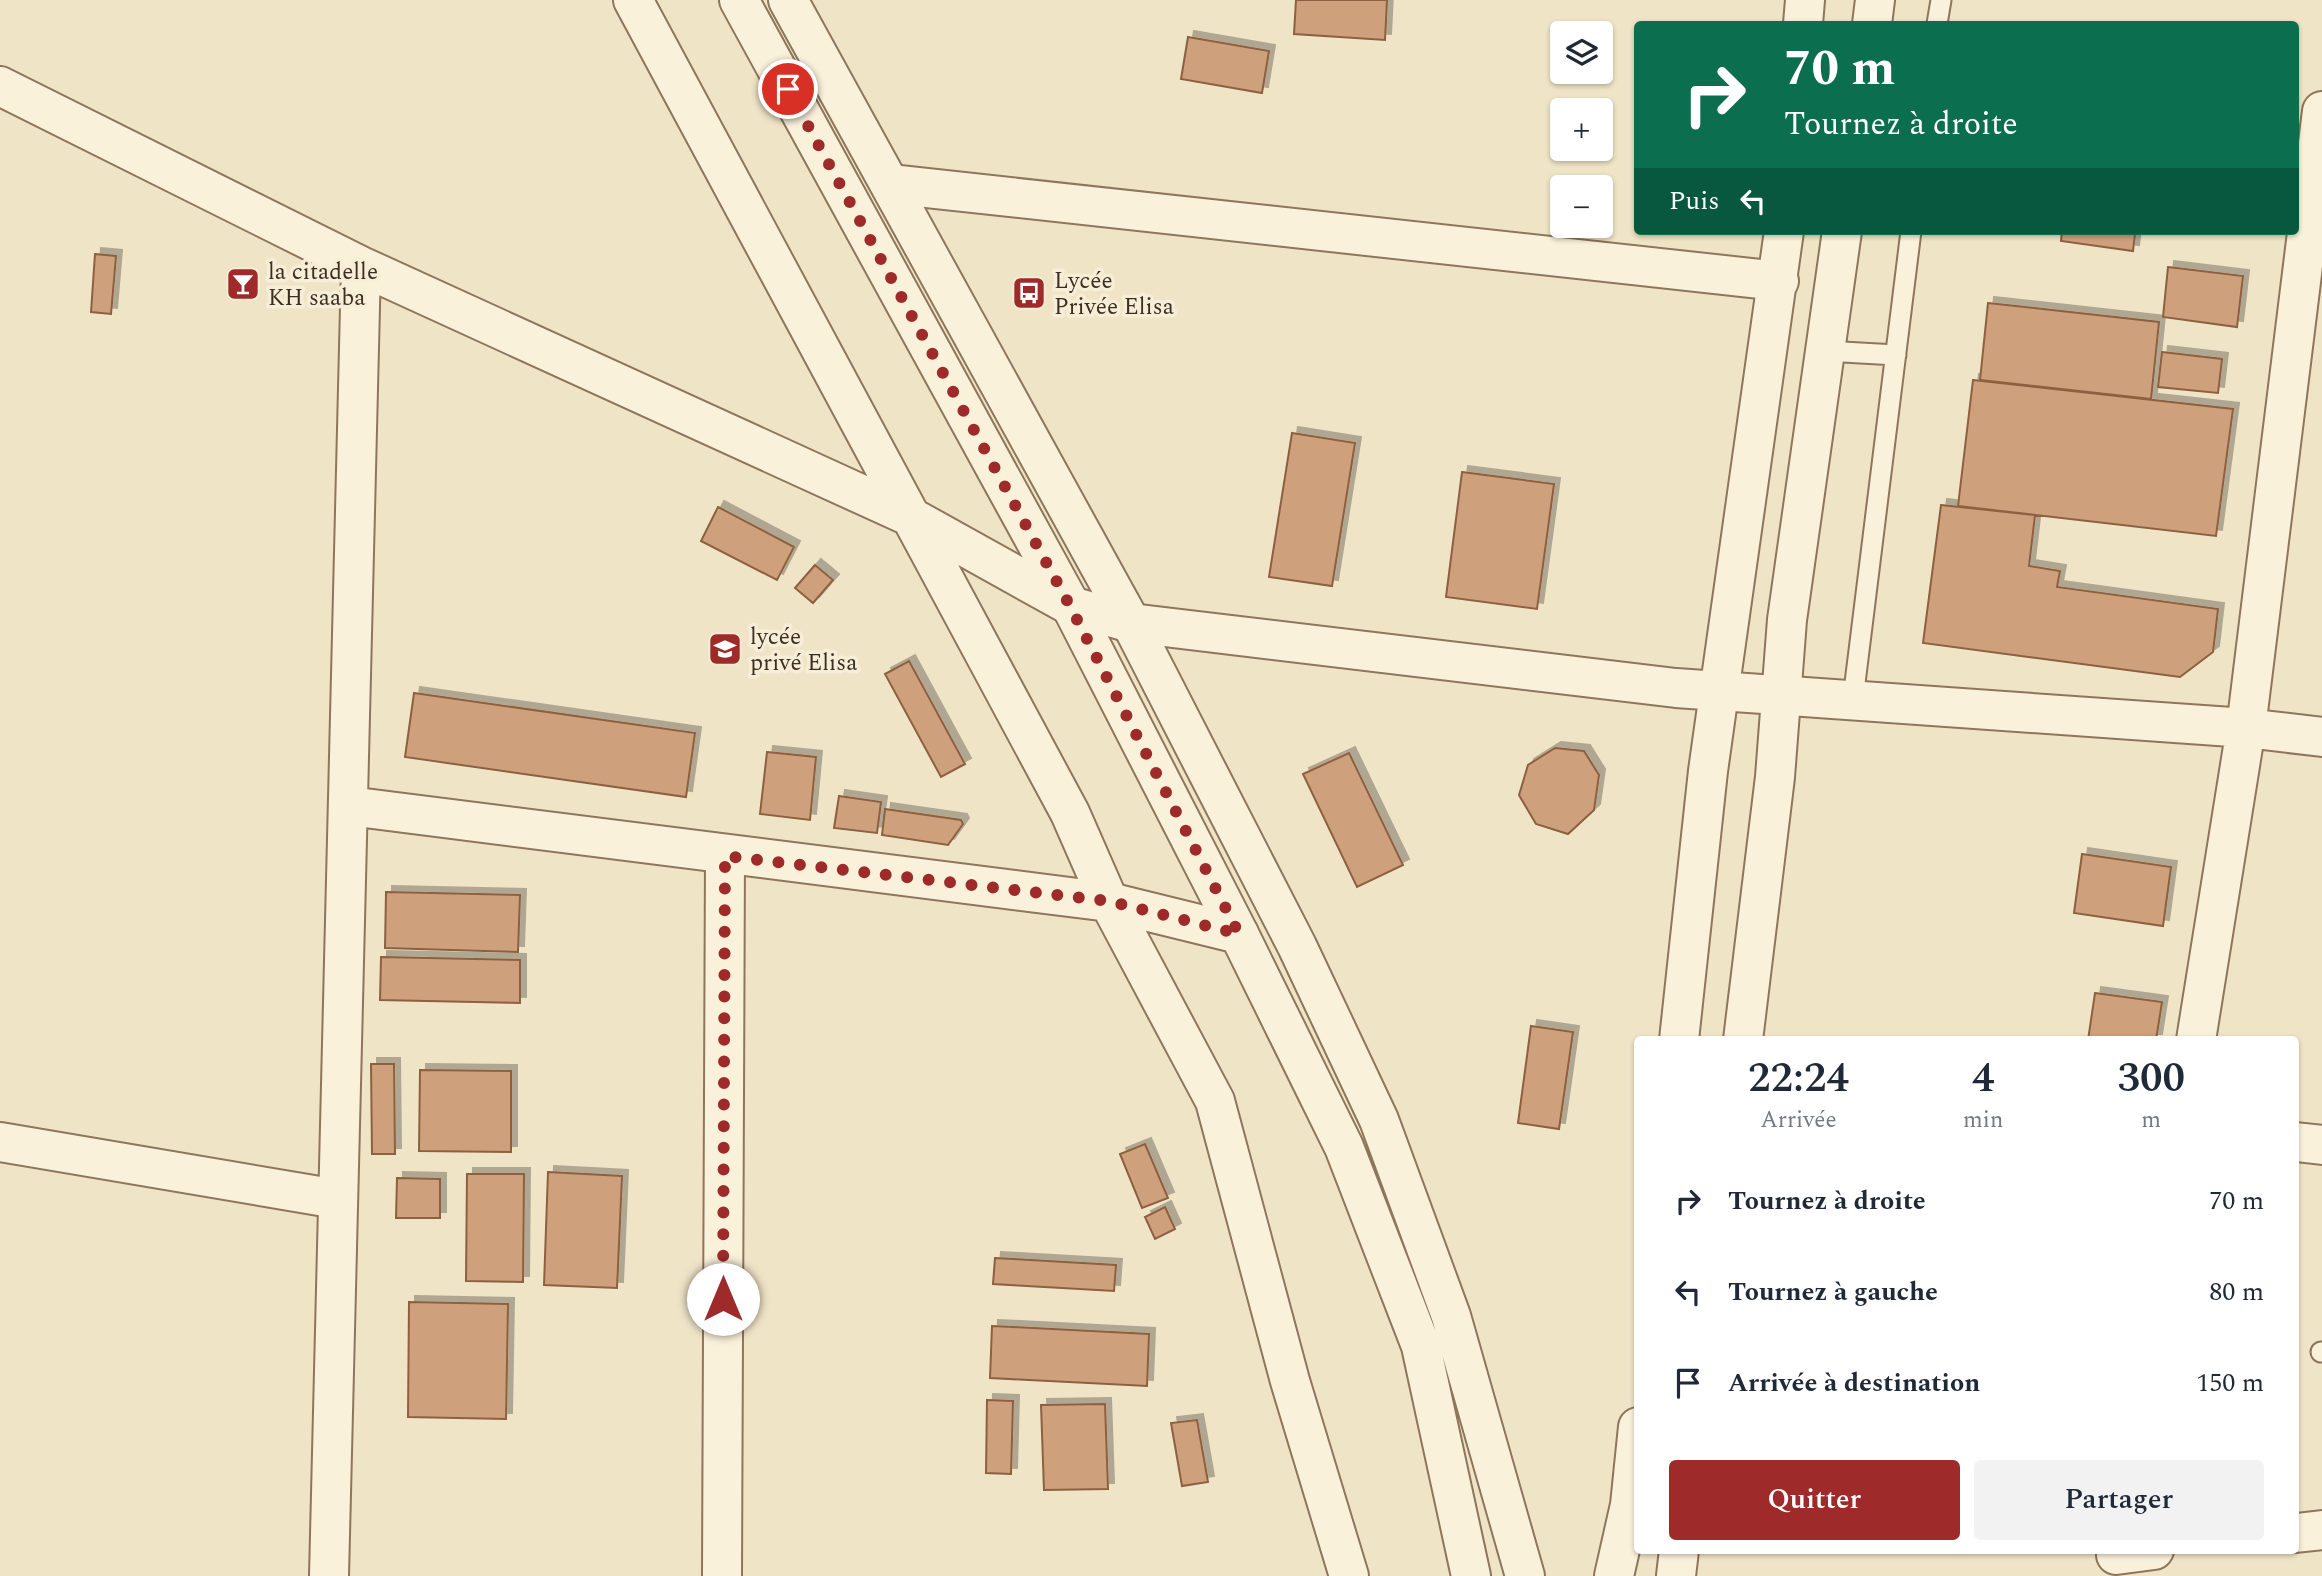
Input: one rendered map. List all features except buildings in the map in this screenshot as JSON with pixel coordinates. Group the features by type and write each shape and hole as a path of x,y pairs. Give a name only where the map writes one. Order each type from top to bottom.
{"street":[{"path":"633,0 1070,813 1109,901 1215,1101 1290,1381 1349,1576"},
{"path":"739,0 1070,606 1239,934 1344,1147 1421,1346 1471,1576"},
{"path":"788,0 1131,623 1297,946 1379,1120 1451,1316 1525,1576"},
{"path":"1803,21 1805,0"},
{"path":"1872,21 1875,0"},
{"path":"0,86 361,266 911,517 1070,606 1131,623 1676,688 1853,699 2322,737"},
{"path":"2197,1036 2308,342 2322,111"},
{"path":"890,184 1779,281"},
{"path":"1679,1036 1708,771 1784,235"},
{"path":"1743,1036 1775,777 1787,620 1841,235"},
{"path":"329,1576 361,266"},
{"path":"349,807 725,856 1109,901 1239,934"},
{"path":"722,1576 725,856"},
{"path":"0,1142 337,1199"},
{"path":"2299,1142 2322,1145"},
{"path":"1614,1576 1630,1505 1634,1466"},
{"path":"2299,1533 2322,1530"},
{"path":"1676,1576 1679,1554"},
{"path":"2115,1561 2140,1554"}],"lane":[{"path":"1938,21 1941,0"},
{"path":"1853,699 1911,235"},
{"path":"1825,351 1896,355"}],"place":[{"name":"la citadelle KH saaba","path":"243,284"},
{"name":"Lycée Privée Elisa","path":"1029,293"},
{"name":"lycée privé Elisa","path":"725,649"}],"route":[{"path":"723,1299 725,856 1109,901 1239,934 1070,606 788,89"}]}
